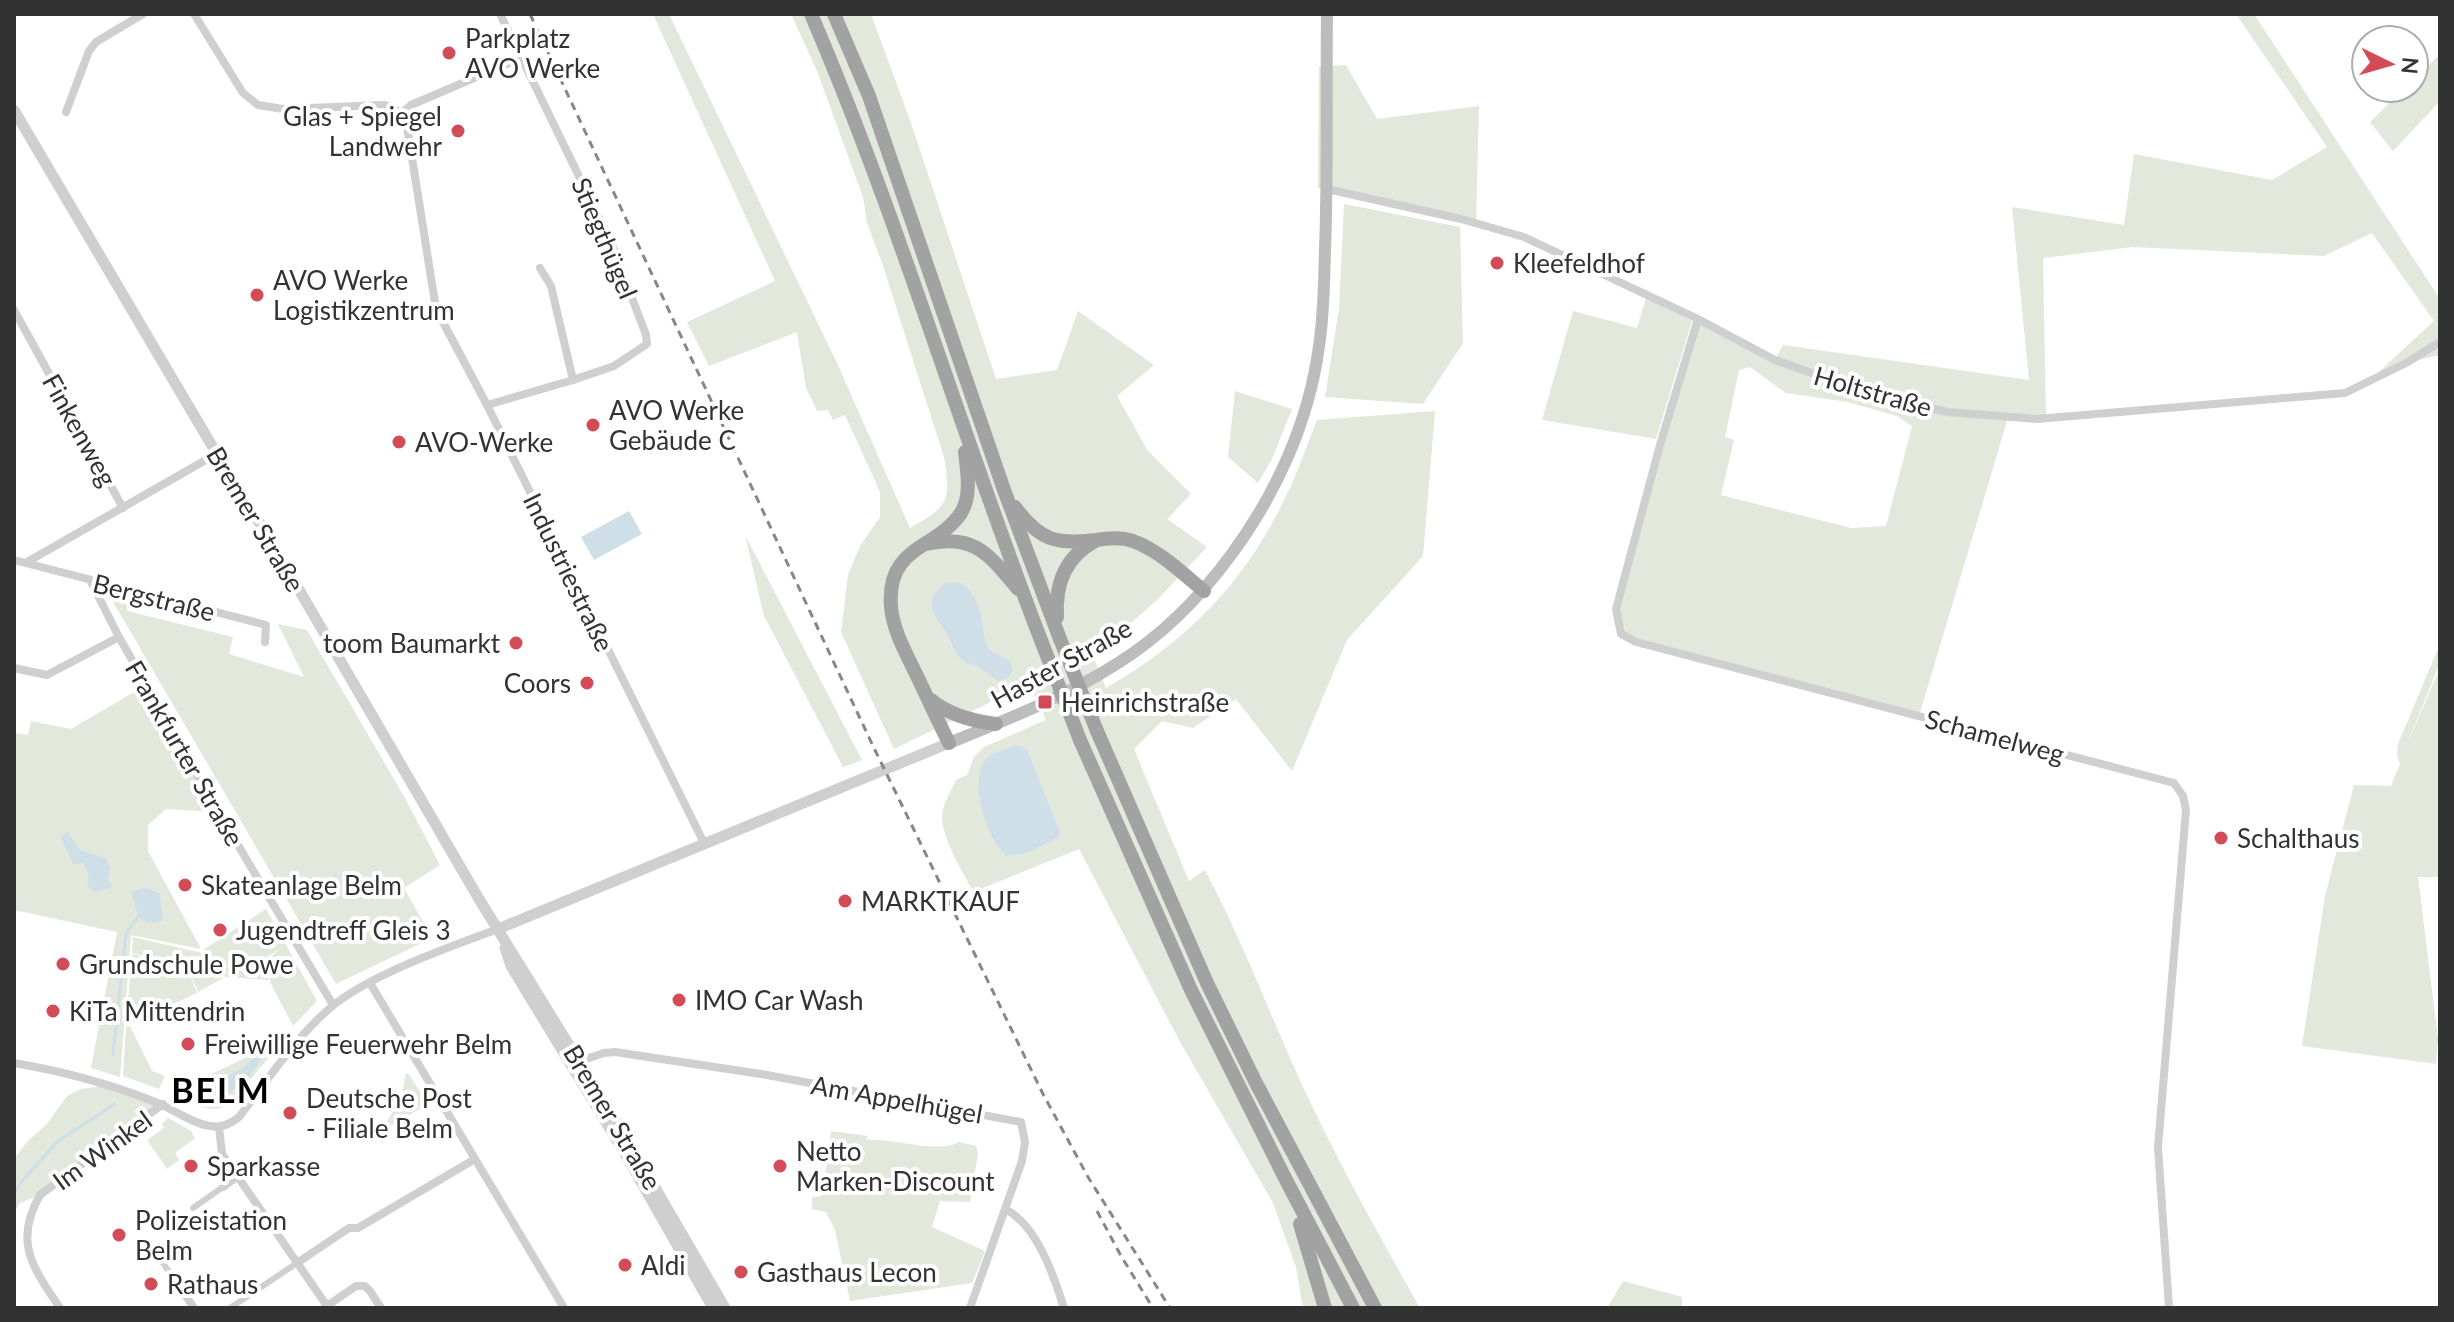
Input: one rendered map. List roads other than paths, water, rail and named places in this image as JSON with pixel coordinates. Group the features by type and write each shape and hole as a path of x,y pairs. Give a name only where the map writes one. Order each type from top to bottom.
{"highway":[{"path":"811,14 855,119 962,428 1080,740 1191,990 1353,1308"},
{"path":"834,14 869,96 1004,490 1097,731 1207,983 1375,1308"},
{"path":"949,743 902,643 891,609 892,585 898,568 909,554 950,524 962,511 968,488 962,428"},
{"path":"1004,490 1039,534 1053,540 1076,542 1110,537 1130,540 1155,552 1204,591"},
{"path":"1060,639 1056,598 1061,576 1084,547 1099,539"},
{"path":"921,545 941,541 976,546 993,558 1024,596"},
{"path":"927,697 961,716 996,724"},
{"path":"1285,1178 1325,1308"}],"main road":[{"name":"Haster Straße","path":"949,743 1045,702 1118,663 1163,630 1204,591 1245,537 1266,502 1297,436 1319,345 1327,189 1327,14"}],"street":[{"path":"66,112 89,51 96,42 143,14"},
{"path":"194,14 243,93 258,105 283,109 384,105 401,113 411,105 521,58"},
{"name":"Stiegthügel","path":"487,405 614,366 647,344 611,242 500,14"},
{"name":"Bremer Straße","path":"14,110 725,1308"},
{"name":"Industriestraße","path":"401,113 408,131 436,309 487,405 704,843"},
{"name":"Holtstraße","path":"1327,189 1461,219 1524,237 1698,319 1775,360 1862,391 1947,412 2037,419 2345,393 2406,363 2440,342"},
{"path":"540,268 551,286 573,380"},
{"name":"Finkenweg","path":"14,310 123,508"},
{"name":"Schamelweg","path":"1698,319 1616,609 1621,634 1636,642 2174,783 2183,796 2186,810 2158,1147 2169,1308"},
{"name":"Bergstraße","path":"27,562 218,453"},
{"name":"Bergstraße","path":"14,560 266,625 265,642"},
{"name":"Frankfurter Straße","path":"90,580 214,805 333,1005"},
{"path":"14,668 47,675 119,637"},
{"name":"Haster Straße","path":"498,929 949,743"},
{"path":"14,1063 82,1076 163,1104 203,1124 219,1127 230,1124 239,1117 293,1045 333,1005 370,983 444,949 498,929"},
{"name":"Bremer Straße","path":"498,929 511,966 630,1162 713,1308"},
{"path":"370,983 564,1308"},
{"name":"Am Appelhügel","path":"580,1061 615,1052 761,1074 1021,1122 1025,1142 1022,1161 970,1308"},
{"name":"Im Winkel","path":"60,1308 31,1260 26,1239 29,1215 40,1195 163,1104"},
{"path":"219,1127 222,1154 325,1307 356,1286 365,1286 381,1308"},
{"path":"230,1308 349,1228 358,1228 475,1159"},
{"path":"193,1208 238,1176"},
{"path":"1005,1209 1023,1222 1052,1271 1064,1308"},
{"path":"151,1246 191,1307"}],"waterway":[{"path":"131,927 138,917"},
{"path":"113,1055 129,929"},
{"path":"14,1194 58,1141 115,1104"}],"railway":[{"path":"530,14 873,746 1043,1094 1088,1177 1170,1308"},
{"path":"1097,1211 1153,1308"}],"place":[{"name":"Parkplatz AVO Werke","path":"449,53"},
{"name":"Glas + Spiegel Landwehr","path":"458,131"},
{"name":"Kleefeldhof","path":"1497,263"},
{"name":"AVO Werke Logistikzentrum","path":"257,295"},
{"name":"AVO Werke Gebäude C","path":"593,425"},
{"name":"AVO-Werke","path":"399,442"},
{"name":"toom Baumarkt","path":"516,643"},
{"name":"Coors","path":"587,683"},
{"name":"Heinrichstraße","path":"1045,702"},
{"name":"Schalthaus","path":"2221,838"},
{"name":"Skateanlage Belm","path":"185,885"},
{"name":"MARKTKAUF","path":"845,901"},
{"name":"Jugendtreff Gleis 3","path":"220,930"},
{"name":"Grundschule Powe","path":"63,964"},
{"name":"IMO Car Wash","path":"679,1000"},
{"name":"KiTa Mittendrin","path":"53,1011"},
{"name":"Freiwillige Feuerwehr Belm","path":"188,1044"},
{"name":"Deutsche Post - Filiale Belm","path":"290,1113"},
{"name":"Sparkasse","path":"191,1166"},
{"name":"Netto Marken-Discount","path":"780,1166"},
{"name":"Polizeistation Belm","path":"119,1235"},
{"name":"Aldi","path":"625,1265"},
{"name":"Gasthaus Lecon","path":"741,1272"},
{"name":"Rathaus","path":"151,1284"}],"district":[{"name":"BELM","path":"221,1089"}]}
